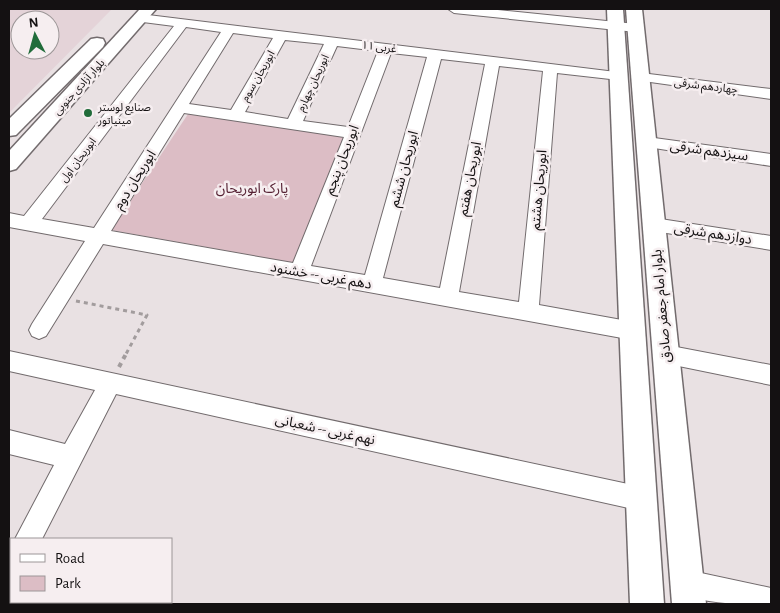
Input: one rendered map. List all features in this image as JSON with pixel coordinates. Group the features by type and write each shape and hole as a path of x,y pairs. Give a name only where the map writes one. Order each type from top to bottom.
{"main road":[{"name":"بلوار آزادی جنوبی","path":"9,130 134,13"},
{"name":"بلوار آزادی جنوبی","path":"9,164 134,13"},
{"name":"بلوار امام جعفر صادق","path":"625,18 630,77 633,330 647,604"},
{"name":"بلوار امام جعفر صادق","path":"630,77 647,142 688,594"},
{"path":"633,330 666,355"}],"street":[{"path":"454,9 625,18"},
{"name":"۱۱ غربی","path":"134,13 182,24 630,77"},
{"name":"ابوریحان اول","path":"28,224 182,24"},
{"name":"ابوریحان دوم","path":"39,330 230,29"},
{"name":"ابوریحان سوم","path":"235,116 281,36"},
{"name":"ابوریحان چهارم","path":"293,124 332,41"},
{"name":"ابوریحان پنجم","path":"299,272 386,48"},
{"name":"ابوریحان ششم","path":"372,285 435,54"},
{"name":"ابوریحان هفتم","path":"448,298 493,61"},
{"name":"ابوریحان هشتم","path":"528,312 550,68"},
{"name":"چهاردهم شرقی","path":"630,77 771,94"},
{"path":"180,108 352,133"},
{"name":"سیزدهم شرقی","path":"647,142 771,160"},
{"name":"دهم غربی -- خشنود","path":"9,220 633,330"},
{"name":"دوازدهم شرقی","path":"654,225 771,243"},
{"path":"666,355 771,375"},
{"name":"نهم غربی -- شعبانی","path":"11,366 110,383 642,499"},
{"path":"29,538 110,383"},
{"path":"9,442 70,457"},
{"path":"688,594 771,602"}],"path":[{"path":"60,298 147,314 110,383"}],"shaded area":[{"path":"9,9 112,9 9,113"}],"green space":[{"name":"پارک ابوریحان","path":"188,114 344,137 295,263 111,230"}],"place":[{"name":"صنایع لوستر مینیاتور","path":"88,113"}]}
